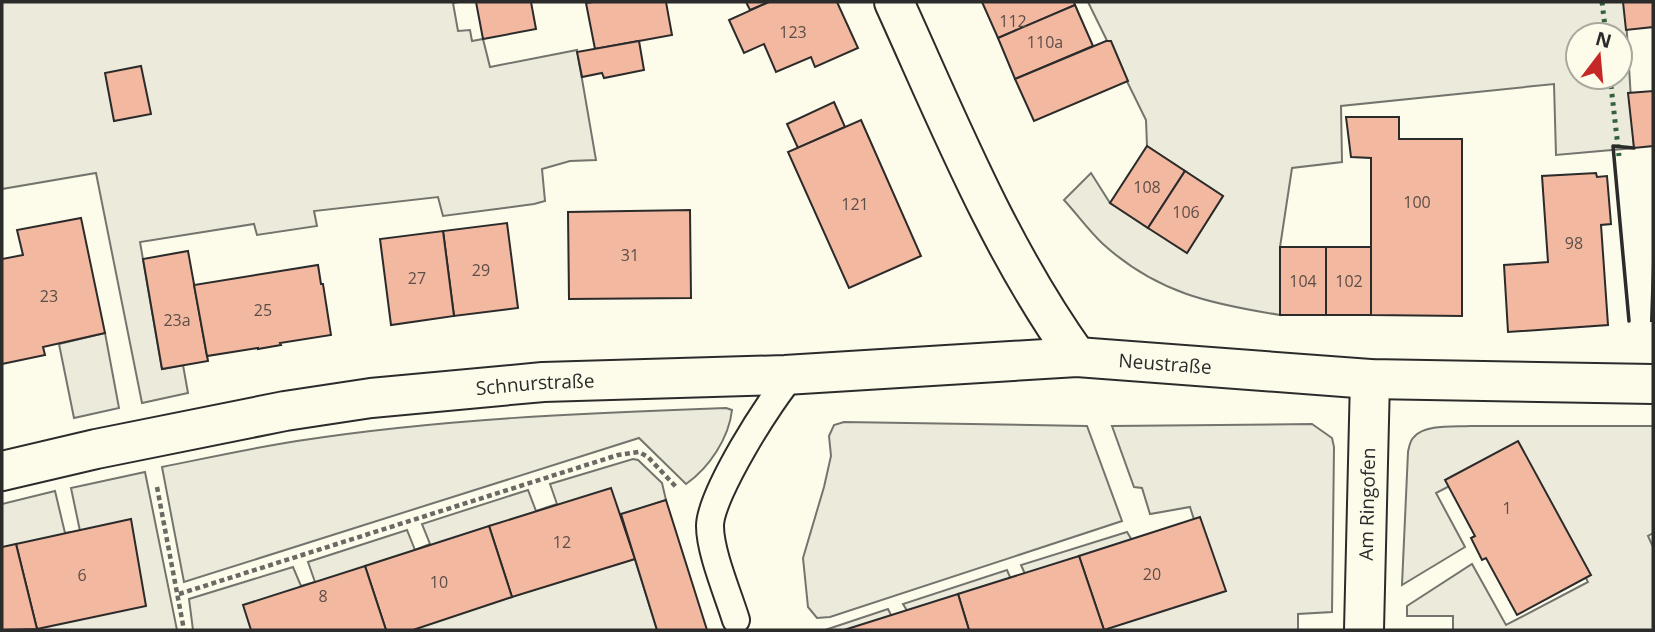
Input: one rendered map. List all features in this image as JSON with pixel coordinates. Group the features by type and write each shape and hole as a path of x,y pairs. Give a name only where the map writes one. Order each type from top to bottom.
{"street":[{"path":"894,2 1016,262 1047,316 1077,356"},
{"name":"Schnurstraße","path":"2,471 146,438 285,411 458,388 628,378 793,374 1077,356"},
{"name":"Neustraße","path":"1077,356 1370,379 1653,384"},
{"name":"Am Ringofen","path":"1364,630 1370,379"}],"lane":[{"path":"736,620 711,538 713,506 751,435 793,374"}],"path":[{"path":"146,438 184,630"},
{"path":"178,594 542,477 632,452 648,457 679,490 713,506"}],"shaded area":[{"path":"2,2 459,2 453,3 458,31 470,30 472,41 483,39 490,67 577,50 596,160 570,161 542,169 545,201 534,204 443,216 438,197 314,211 317,226 257,235 254,224 140,242 162,369 183,365 188,393 142,403 96,173 2,189"},
{"path":"1088,2 1625,2 1626,21 1564,21 1564,91 1630,91 1634,148 1556,155 1554,84 1341,106 1342,162 1292,168 1280,247 1280,315 1208,301 1186,294 1144,274 1103,244 1064,200 1091,173 1110,203 1187,252 1223,196 1147,146 1146,120"},
{"path":"105,333 119,408 74,418 59,344"},
{"path":"726,408 732,410 722,442 710,461 686,484 639,438 184,582 162,467 280,444 404,427 565,415"},
{"path":"844,422 1087,426 1122,521 830,617 817,618 808,607 803,558 831,456 829,436 834,425"},
{"path":"1312,424 1332,438 1334,447 1332,612 1298,614 1298,630 825,630 888,609 897,627 914,622 903,604 1007,570 1013,584 1037,601 1021,565 1127,532 1150,570 1205,554 1190,507 1150,514 1142,488 1134,487 1112,426"},
{"path":"1470,426 1653,426 1653,533 1648,536 1653,547 1653,630 1453,630 1453,616 1407,616 1407,606 1472,564 1506,625 1588,582 1519,450 1436,493 1465,547 1402,585 1408,452 1411,442 1425,430"},
{"path":"633,459 638,460 662,483 666,500 621,515 657,630 193,630 189,599 293,567 301,586 315,582 308,562 407,530 415,550 430,544 422,524 528,490 536,511 557,504 550,484"},
{"path":"145,472 177,630 2,630 2,504 55,491 65,533 80,531 71,488"}],"building":[{"path":"476,2 531,2 536,29 483,39"},
{"path":"666,2 672,35 595,49 586,3"},
{"path":"746,2 769,2 750,10"},
{"path":"769,2 837,2 858,48 815,67 811,57 776,72 764,44 744,53 729,20"},
{"path":"982,2 1074,2 1075,5 998,38"},
{"path":"1623,2 1653,2 1653,27 1634,29 1634,21 1625,21"},
{"path":"1075,5 1093,46 1015,79 998,38"},
{"path":"639,41 644,70 604,78 602,73 582,77 577,52"},
{"path":"1111,41 1128,81 1034,121 1015,79"},
{"path":"141,66 151,114 114,121 105,73"},
{"path":"1653,91 1653,146 1634,148 1628,93"},
{"path":"834,102 845,127 798,148 787,124"},
{"path":"1346,117 1399,117 1399,139 1462,139 1462,316 1371,315 1371,158 1351,157"},
{"path":"861,120 921,256 849,288 788,152"},
{"path":"1147,146 1185,171 1148,228 1110,203"},
{"path":"1185,171 1223,196 1187,253 1148,228"},
{"path":"1596,173 1597,177 1607,176 1611,224 1601,225 1608,325 1508,332 1504,265 1548,262 1542,176"},
{"path":"690,210 691,298 569,299 568,212"},
{"path":"81,218 105,333 43,347 45,355 2,364 2,259 23,255 17,230"},
{"path":"507,223 518,308 454,316 443,231"},
{"path":"443,231 454,316 391,325 380,239"},
{"path":"1280,247 1326,247 1326,315 1280,315"},
{"path":"1326,247 1371,247 1371,315 1326,315"},
{"path":"188,251 208,361 162,369 143,259"},
{"path":"1653,263 1653,321 1651,321"},
{"path":"318,265 331,335 207,356 194,285"},
{"path":"1518,441 1591,575 1517,615 1486,558 1482,560 1471,538 1475,536 1445,480"},
{"path":"611,488 635,559 512,597 489,526"},
{"path":"666,500 707,630 657,630 621,514"},
{"path":"1200,517 1226,591 1104,630 1079,556"},
{"path":"131,519 146,606 37,629 16,544"},
{"path":"489,526 512,597 413,630 386,630 365,566"},
{"path":"16,544 37,629 2,630 2,547"},
{"path":"1079,556 1104,630 969,630 958,594"},
{"path":"365,566 386,630 251,630 243,605"},
{"path":"958,594 969,630 844,630"}],"hedge":[{"path":"1602,2 1604,21"},
{"path":"1612,91 1619,156"}],"wall":[{"path":"1629,321 1613,146 1634,148"}]}
